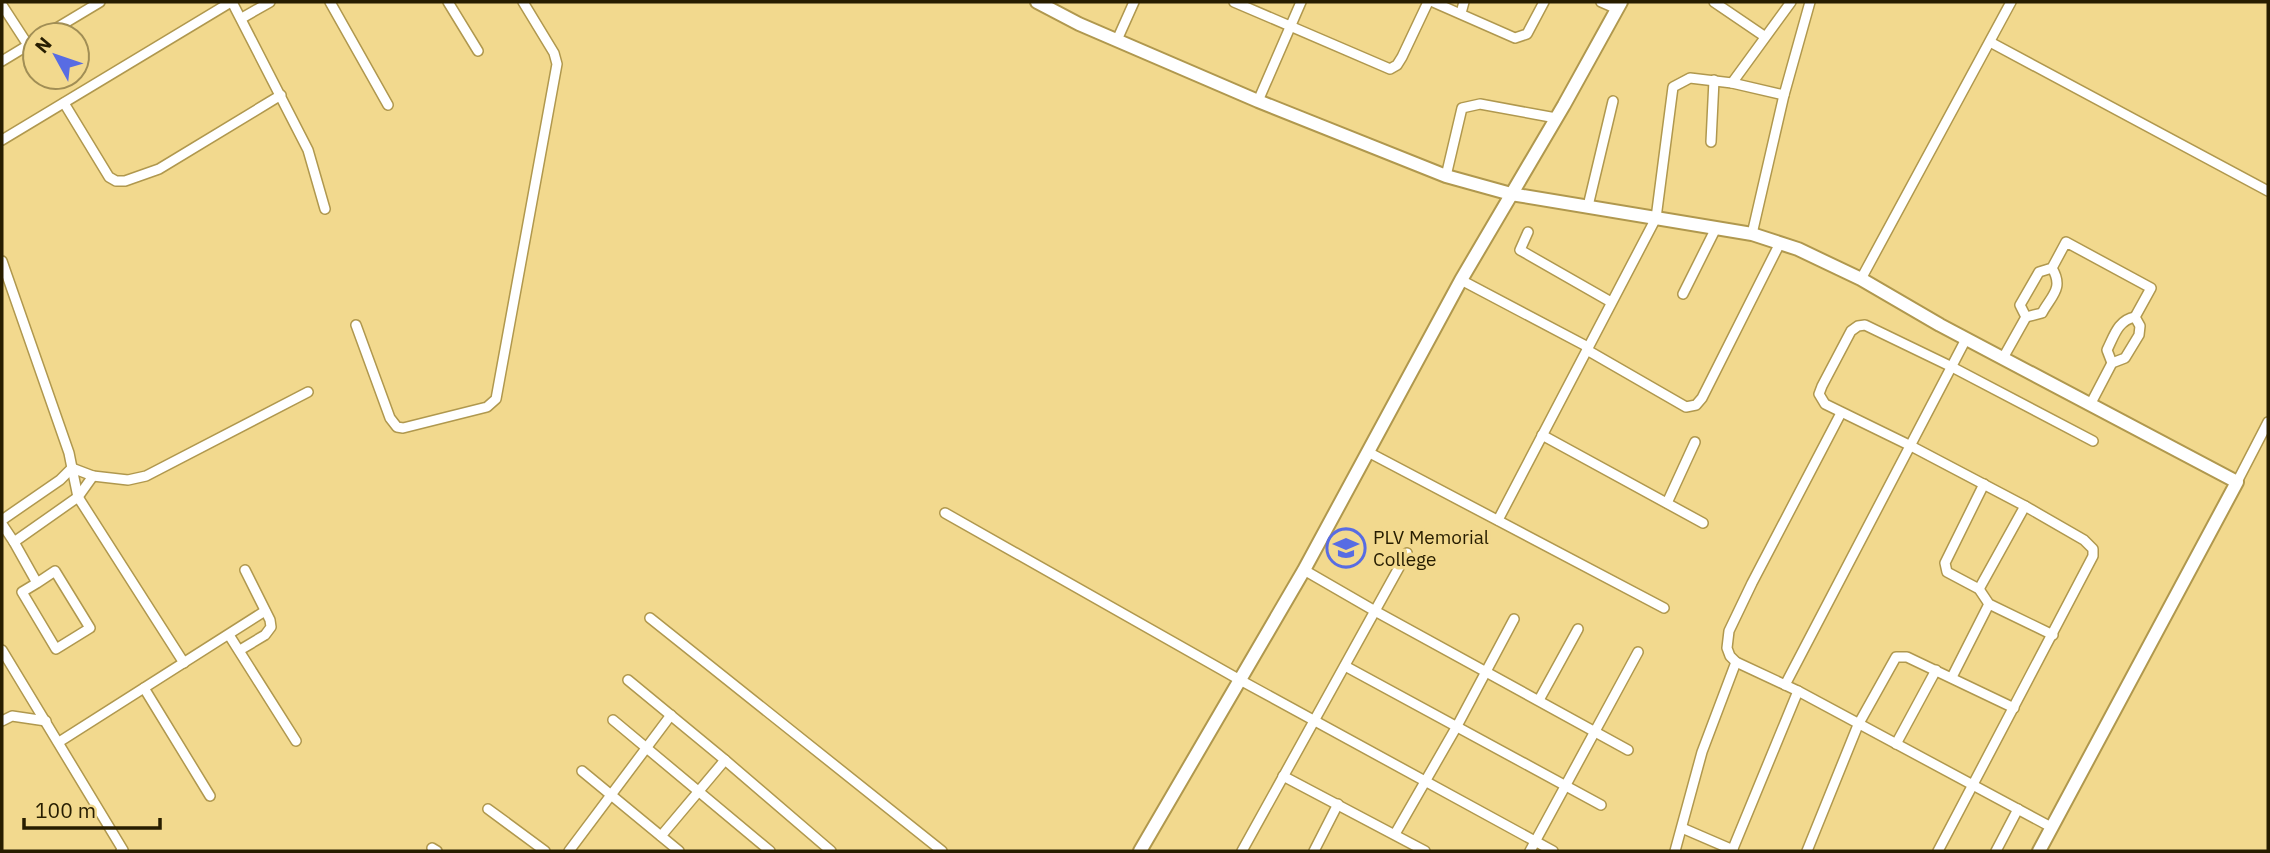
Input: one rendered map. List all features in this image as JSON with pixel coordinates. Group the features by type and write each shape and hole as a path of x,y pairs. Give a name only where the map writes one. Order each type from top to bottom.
{"street":[{"path":"68,21 100,2"},
{"path":"2,140 231,2 242,18 308,150 325,209"},
{"path":"242,18 270,2"},
{"path":"330,2 388,105"},
{"path":"448,2 478,51"},
{"path":"356,325 390,418 397,427 487,407 496,399 557,64 554,53 523,2"},
{"path":"1037,2 1079,24 1258,101 1446,176 1511,194 1752,234 1798,249 1861,279 1966,339 2237,482"},
{"path":"1117,40 1134,2"},
{"path":"1258,101 1301,2"},
{"path":"1239,3 1390,69 1397,65 1402,57 1430,2 1515,38 1521,37 1532,27 1544,2"},
{"path":"1461,13 1464,2"},
{"path":"1140,851 1304,570 1461,280 1619,6 1601,2"},
{"path":"1714,2 1764,36"},
{"path":"1732,83 1791,2"},
{"path":"1752,234 1784,95 1810,2"},
{"path":"1861,279 2011,2"},
{"path":"2,5 21,30"},
{"path":"1990,42 2268,191"},
{"path":"2,61 21,49"},
{"path":"1498,520 1656,218 1673,87 1686,79 1714,80 1784,95"},
{"path":"1711,142 1714,80"},
{"path":"64,103 109,177 116,181 125,181 159,169 281,95"},
{"path":"1588,206 1613,101"},
{"path":"1446,176 1462,108 1480,104 1556,118"},
{"path":"1684,294 1716,228"},
{"path":"1528,232 1520,250 1611,302"},
{"path":"2026,317 2020,305 2026,292 2039,272 2052,268 2066,242 2151,288 2135,317"},
{"path":"1461,280 1588,349 1686,407 1696,405 1702,398 1780,243"},
{"path":"2,261 69,453 78,497 184,663"},
{"path":"2003,358 2026,317 2042,313 2058,285 2058,278 2052,268"},
{"path":"2112,363 2107,350 2120,323 2135,317"},
{"path":"2090,405 2112,363 2125,358 2139,335 2140,326 2135,317"},
{"path":"1938,851 2053,635 2093,556 2093,549 2089,543 2025,506 1825,404 1819,394 1851,331 1857,326 1866,325 2093,441"},
{"path":"1785,685 1966,339"},
{"path":"72,468 93,476 128,480 146,477 308,392"},
{"path":"1841,413 1752,583 1730,631 1727,648 1730,656 1736,662 1798,691 2051,827"},
{"path":"2039,851 2268,422"},
{"path":"1542,435 1703,523"},
{"path":"1667,503 1695,442"},
{"path":"1368,452 1664,608"},
{"path":"37,583 2,522 60,480 72,468"},
{"path":"14,542 78,497 93,476"},
{"path":"1984,484 1944,568 1951,576 1979,589 1989,604 2053,635"},
{"path":"1979,589 2025,506"},
{"path":"945,513 1240,680 1424,780 1532,847 1553,851"},
{"path":"1242,851 1407,553"},
{"path":"240,650 270,630 271,623 244,570"},
{"path":"1304,570 1628,750"},
{"path":"55,571 90,628 56,649 22,592 37,583 55,571"},
{"path":"1952,677 1989,604"},
{"path":"59,741 265,611"},
{"path":"650,618 942,851"},
{"path":"1395,834 1514,619"},
{"path":"1538,700 1578,629"},
{"path":"229,635 296,741"},
{"path":"2,650 59,741 123,850 121,851"},
{"path":"1532,847 1639,652"},
{"path":"1807,851 1858,724 1896,657 1906,657 2014,708"},
{"path":"1675,851 1702,752 1736,662"},
{"path":"1345,666 1601,805"},
{"path":"1896,744 1936,670"},
{"path":"628,680 831,851"},
{"path":"144,688 210,796"},
{"path":"1682,828 1732,850 1798,691"},
{"path":"569,851 671,715"},
{"path":"2,721 12,716 46,721"},
{"path":"613,720 771,851"},
{"path":"660,836 725,760"},
{"path":"582,771 680,851"},
{"path":"1283,776 1425,851"},
{"path":"1314,851 1338,804"},
{"path":"488,809 545,851"},
{"path":"1996,851 2018,809"}],"place":[{"name":"PLV Memorial College","path":"1346,548"}]}
